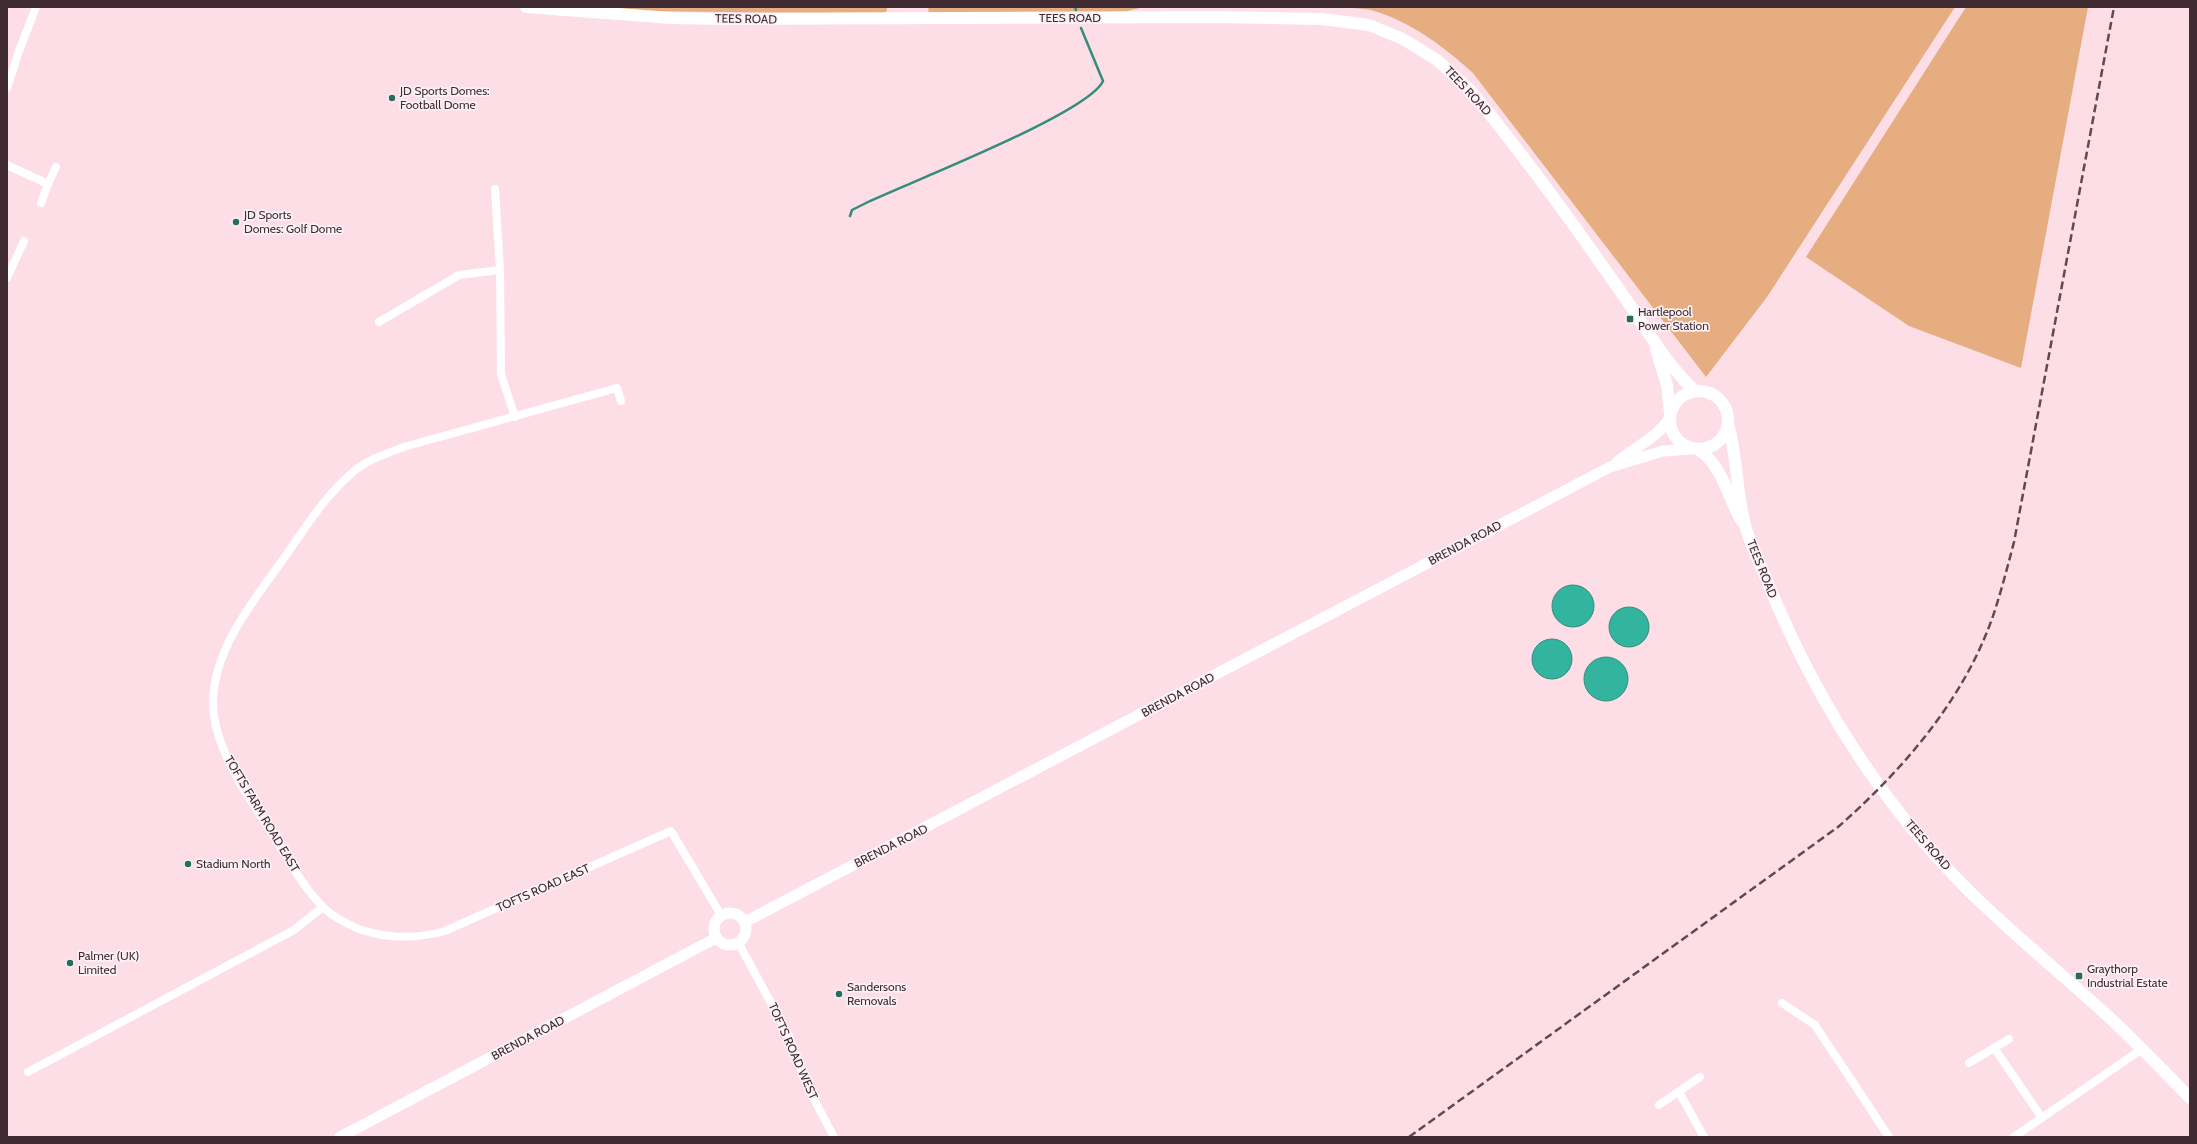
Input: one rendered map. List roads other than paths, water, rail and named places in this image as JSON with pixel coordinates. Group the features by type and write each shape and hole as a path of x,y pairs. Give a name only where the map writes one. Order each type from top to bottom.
{"main road":[{"name":"TEES ROAD","path":"526,7 671,18 738,20 1217,17 1322,19 1369,25 1421,50 1454,74 1471,91 1573,225 1617,286 1656,346 1669,360 1680,377 1695,391"},
{"name":"TEES ROAD","path":"1656,346 1667,385 1670,417"},
{"path":"1695,391 1706,392 1721,402 1726,409 1728,424 1722,438 1716,444 1695,450 1679,442 1672,434 1670,417 1675,403 1684,395 1695,391"},
{"name":"BRENDA ROAD","path":"745,922 1610,467 1633,449 1656,436 1670,417"},
{"name":"TEES ROAD","path":"1728,424 1732,437 1740,497 1747,530"},
{"name":"TEES ROAD","path":"1695,450 1708,456 1716,466 1733,507 1747,530 1786,628 1813,682 1880,787 1933,853 1990,910 2142,1049 2190,1098"},
{"name":"BRENDA ROAD","path":"1610,467 1663,451 1695,450"},
{"path":"734,913 740,916 745,922 747,928 745,938 739,944 731,946 723,945 716,938 714,931 716,921 721,915 734,913"},
{"name":"BRENDA ROAD","path":"340,1137 716,938"}],"street":[{"path":"7,88 36,7"},
{"path":"7,165 48,184"},
{"path":"41,203 56,166"},
{"path":"495,189 500,270 501,374 515,416"},
{"path":"7,278 24,241"},
{"path":"379,322 459,275 500,270"},
{"name":"TOFTS FARM ROAD EAST","path":"323,907 296,871 234,773 224,753 216,727 214,702 216,675 223,656 242,618 316,513 334,490 354,471 385,454 407,446 617,388 621,401"},
{"name":"TOFTS ROAD EAST","path":"323,907 345,923 364,931 388,936 410,938 428,936 445,931 671,831 721,915"},
{"path":"28,1072 294,930 323,907"},
{"name":"TOFTS ROAD WEST","path":"739,944 788,1036 807,1086 834,1137"},
{"path":"1782,1003 1815,1026 1888,1137"},
{"path":"1969,1063 1995,1049 2009,1039"},
{"path":"1995,1049 2042,1118"},
{"path":"2014,1137 2142,1049"},
{"path":"1659,1105 1700,1077"},
{"path":"1679,1092 1704,1137"}],"waterway":[{"path":"850,216 852,210 1033,128 1066,111 1091,95 1103,81 1081,28"}],"railway":[{"path":"1409,1137 1838,827 1863,804 1910,755 1951,701 1983,642 2003,585 2014,542 2114,7"}],"place":[{"name":"JD Sports Domes: Football Dome","path":"392,98"},
{"name":"JD Sports Domes: Golf Dome","path":"236,222"},
{"name":"Hartlepool Power Station","path":"1630,319"},
{"name":"Stadium North","path":"188,864"},
{"name":"Palmer (UK) Limited","path":"70,963"},
{"name":"Graythorp Industrial Estate","path":"2079,976"},
{"name":"Sandersons Removals","path":"839,994"}]}
